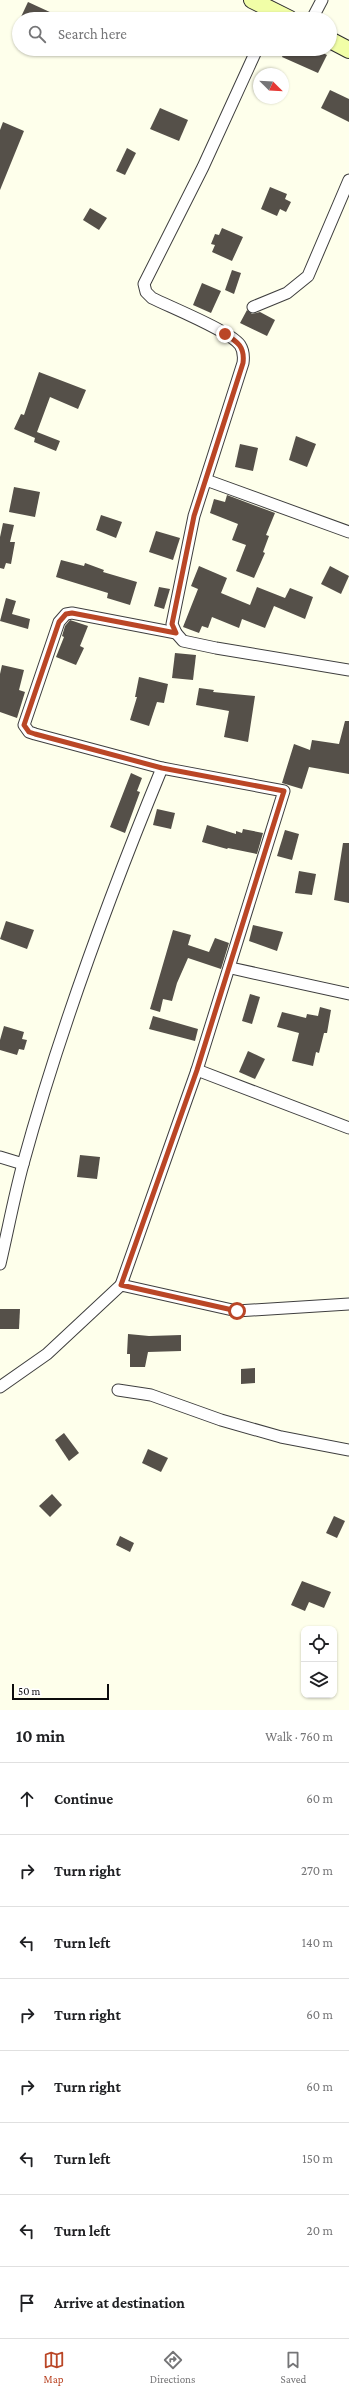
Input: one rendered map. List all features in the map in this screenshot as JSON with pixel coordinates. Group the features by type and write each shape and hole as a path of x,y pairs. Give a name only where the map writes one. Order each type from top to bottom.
{"street":[{"path":"252,0 268,12"},
{"path":"316,12 322,0"},
{"path":"337,44 349,50"},
{"path":"254,56 203,167 144,284 146,292 152,298 225,334 239,343 244,352 243,363 194,516 172,624 176,633 183,641 216,648 349,670"},
{"path":"253,307 287,293 308,276 349,180"},
{"path":"206,480 349,532"},
{"path":"2,1383 47,1354 121,1285 197,1070 284,791 162,768 35,734 29,732 24,725 59,622 66,614 72,613 176,633"},
{"path":"0,1264 23,1164 73,1001 124,860 162,768"},
{"path":"230,968 349,994"},
{"path":"197,1070 349,1128"},
{"path":"0,1157 23,1164"},
{"path":"121,1285 237,1311 349,1304"},
{"path":"118,1390 151,1395 221,1420 281,1437 349,1450"}],"building":[{"path":"28,2 50,12 23,12"},
{"path":"282,56 326,56 318,73"},
{"path":"330,90 349,99 349,122 321,108"},
{"path":"160,108 188,120 179,141 150,129"},
{"path":"3,122 24,131 0,190 0,130"},
{"path":"127,148 136,153 125,175 116,171"},
{"path":"270,187 287,194 285,199 291,202 286,212 280,209 277,216 261,209"},
{"path":"90,208 107,218 99,230 83,220"},
{"path":"222,228 243,237 232,261 212,252 215,245 211,244 215,234 219,235"},
{"path":"232,270 241,273 234,294 225,290"},
{"path":"202,283 221,291 211,313 193,305"},
{"path":"247,310 252,314 260,312 275,320 267,336 240,323"},
{"path":"39,372 86,390 78,409 50,397 37,432 60,441 56,451 34,442 35,438 14,429 21,414 24,415"},
{"path":"296,436 316,444 307,467 289,460"},
{"path":"240,444 258,448 253,471 235,467"},
{"path":"14,487 40,492 35,517 9,512"},
{"path":"227,495 275,513 266,535 269,536 263,552 265,553 254,578 236,571 246,545 232,540 238,524 210,513 214,499 225,502"},
{"path":"101,515 122,522 116,538 96,530"},
{"path":"3,523 14,525 10,542 15,542 11,564 6,563 4,569 0,568 0,537"},
{"path":"156,531 180,538 173,560 149,552"},
{"path":"61,560 84,566 85,563 104,570 103,572 137,582 130,605 107,598 108,593 56,577"},
{"path":"199,566 227,578 221,593 250,605 257,587 285,598 290,588 313,597 305,619 274,606 265,628 242,619 239,628 212,617 208,628 202,626 199,633 183,627 198,589 191,586"},
{"path":"330,566 349,576 341,594 321,584"},
{"path":"159,587 170,589 164,609 154,606"},
{"path":"6,598 16,601 12,614 30,619 28,629 0,621"},
{"path":"70,620 88,626 80,646 84,648 76,665 56,657 64,637 62,636 65,626"},
{"path":"175,653 196,655 193,680 172,678"},
{"path":"2,665 24,670 19,690 25,692 17,718 0,712 0,674"},
{"path":"139,677 168,684 164,703 157,702 149,726 130,720 137,697 135,697"},
{"path":"199,688 214,690 213,692 255,696 248,742 224,737 229,711 196,705"},
{"path":"345,721 349,721 349,774 309,767 302,789 282,783 294,744 310,750 312,740 339,744"},
{"path":"131,773 142,778 137,791 140,792 125,833 110,827"},
{"path":"157,809 175,813 171,829 153,825"},
{"path":"207,825 236,834 236,831 242,833 243,829 263,833 257,854 227,849 202,842"},
{"path":"285,830 299,834 292,860 277,856"},
{"path":"343,843 349,843 349,903 334,900"},
{"path":"299,871 316,874 312,895 295,893"},
{"path":"6,921 34,930 27,949 0,939"},
{"path":"253,925 283,932 277,951 249,941"},
{"path":"173,930 191,935 188,945 209,952 215,938 229,943 221,969 188,958 177,983 172,1001 163,999 160,1012 150,1009"},
{"path":"250,994 260,997 252,1024 242,1021"},
{"path":"320,1007 331,1010 327,1033 324,1033 319,1053 316,1052 313,1066 292,1061 299,1033 277,1027 282,1012 306,1018 307,1014 318,1016"},
{"path":"153,1016 198,1029 195,1041 149,1029"},
{"path":"4,1026 24,1032 22,1039 27,1040 24,1050 19,1049 17,1055 0,1050 0,1040"},
{"path":"248,1051 265,1059 255,1079 239,1072"},
{"path":"80,1155 100,1157 97,1179 77,1177"},
{"path":"0,1309 20,1309 19,1329 0,1329"},
{"path":"128,1334 149,1336 181,1335 181,1351 148,1352 145,1367 130,1367 130,1354 127,1354"},
{"path":"255,1368 255,1383 241,1384 241,1369"},
{"path":"64,1433 79,1453 69,1461 55,1440"},
{"path":"148,1449 168,1458 161,1472 142,1463"},
{"path":"52,1494 62,1505 50,1517 39,1506"},
{"path":"334,1516 345,1521 337,1538 326,1533"},
{"path":"120,1536 134,1543 130,1552 116,1545"},
{"path":"302,1581 331,1592 324,1608 309,1602 305,1611 291,1605"}],"route":[{"path":"225,334 239,343 244,352 243,363 194,516 172,624 176,633 72,613 66,614 59,622 24,725 29,732 35,734 162,768 284,791 197,1070 130,1253 121,1285 237,1311"}]}
